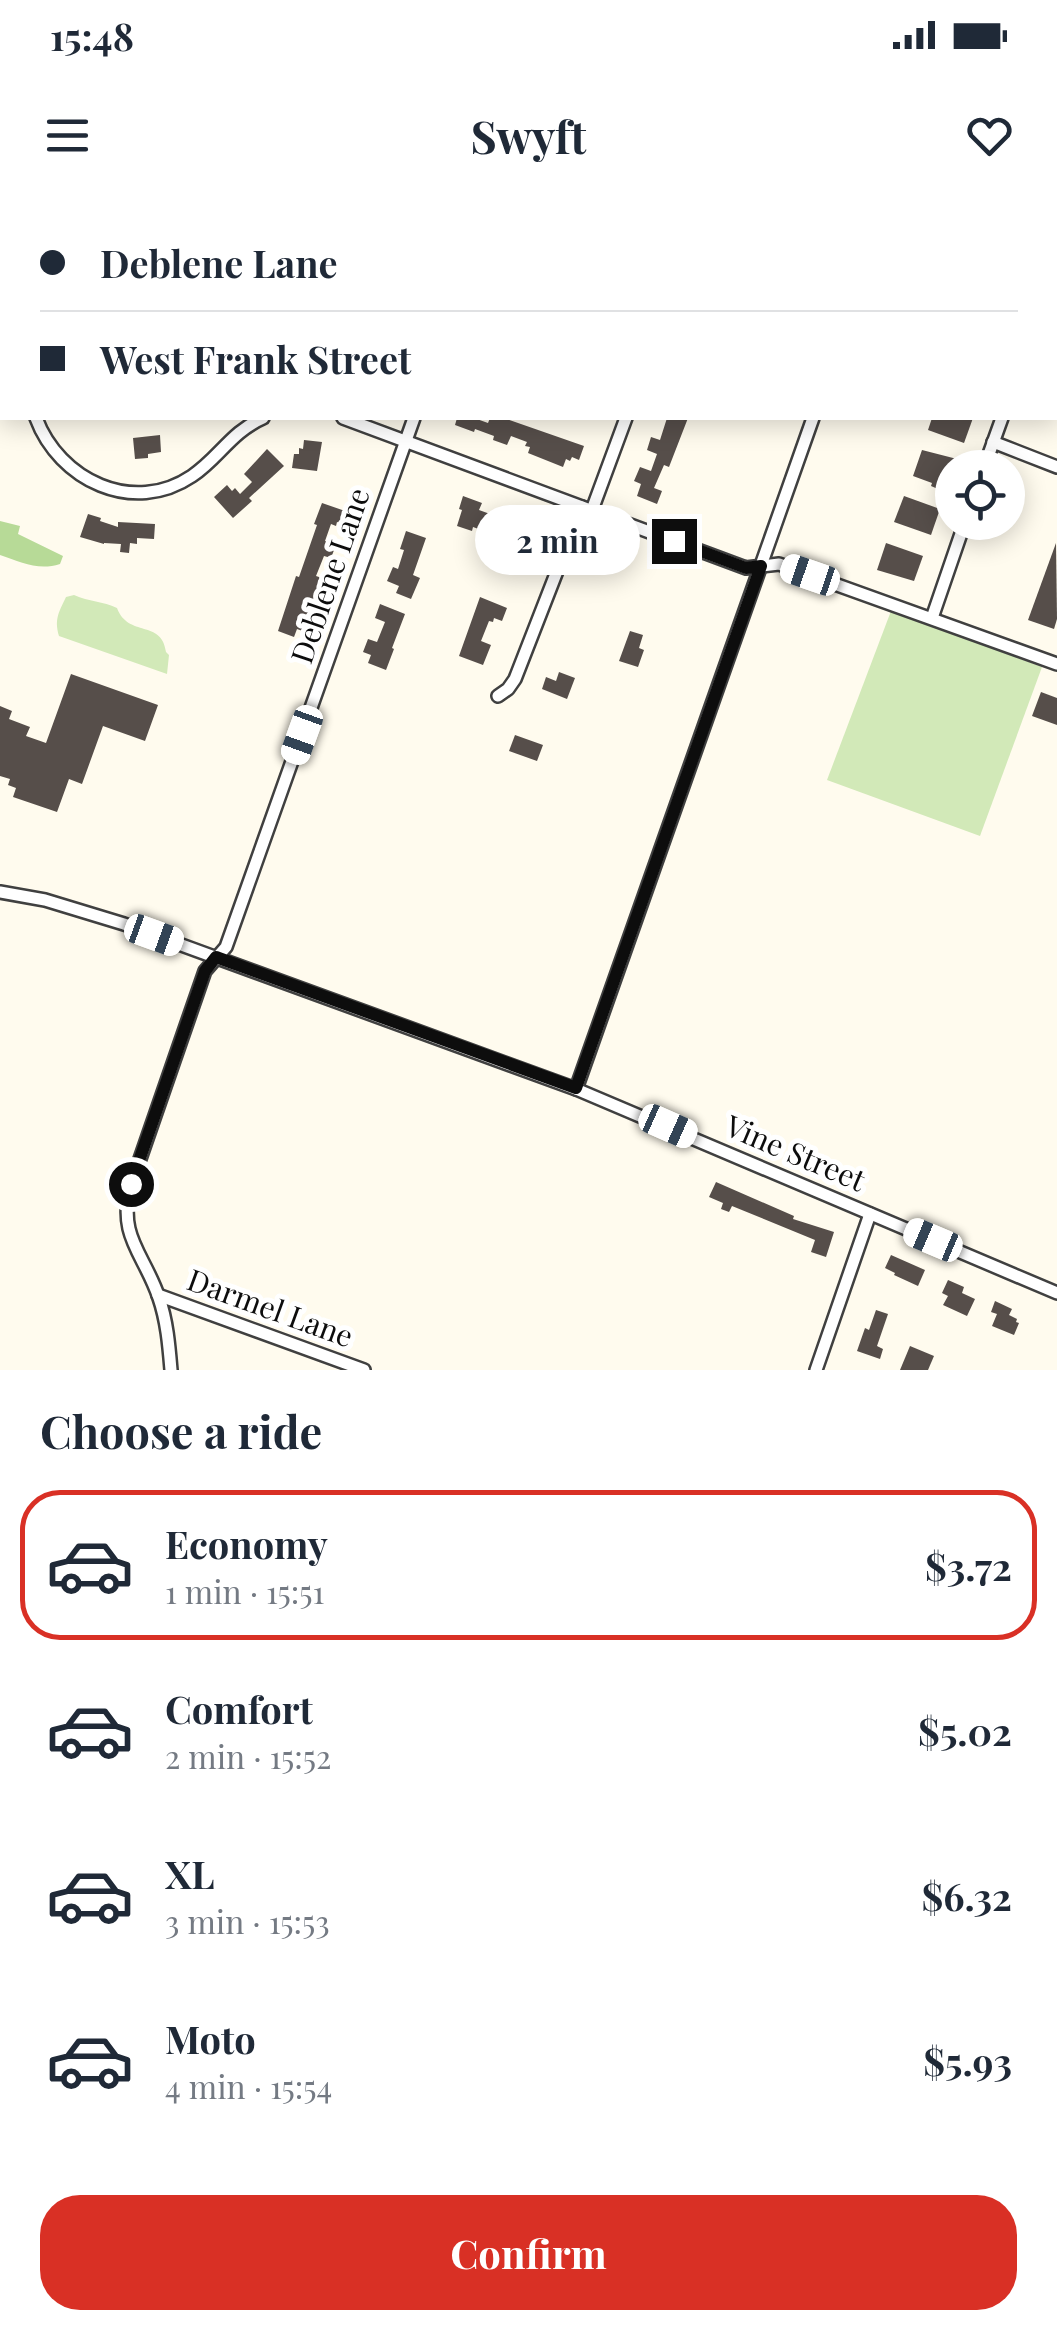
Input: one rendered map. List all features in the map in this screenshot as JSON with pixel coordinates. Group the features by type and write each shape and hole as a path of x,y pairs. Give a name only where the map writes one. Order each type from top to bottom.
{"street":[{"path":"37,420 50,448 64,463 94,483 125,492 162,489 192,476 241,429 259,420"},
{"path":"348,420 746,568 779,564 1057,664"},
{"name":"Deblene Lane","path":"171,1370 166,1320 129,1234 126,1202 205,971 226,947 413,420"},
{"path":"498,696 515,679 625,420"},
{"path":"576,1088 812,420"},
{"path":"990,450 1001,420"},
{"path":"993,442 1057,467"},
{"path":"932,618 959,540"},
{"name":"Vine Street","path":"0,892 77,909 576,1088 1057,1293"},
{"path":"817,1370 870,1214"},
{"name":"Darmel Lane","path":"158,1295 364,1370"}],"green space":[{"path":"0,521 20,526 18,534 63,556 60,564 37,566 0,555"},
{"path":"74,595 117,608 129,623 158,635 169,655 167,674 59,636 59,611 66,597"},
{"path":"891,611 1042,667 980,836 827,780"}],"building":[{"path":"456,420 510,420 584,446 579,460 566,459 563,467 528,453 527,442 511,436 507,445 493,440 494,436 455,425"},
{"path":"666,420 687,420 669,467 664,465 654,488 662,491 657,504 637,496 641,484 634,481 640,467 651,471 657,454 647,450 651,437 660,440"},
{"path":"931,420 972,420 964,443 928,430"},
{"path":"160,435 161,452 135,459 133,438"},
{"path":"304,440 322,442 317,471 292,468 294,454 303,449"},
{"path":"267,449 284,466 233,518 214,497 227,485 240,494 252,482 244,474"},
{"path":"922,450 935,453 935,488 913,476"},
{"path":"463,496 482,503 479,510 490,514 484,531 457,526"},
{"path":"904,496 935,507 931,535 894,522"},
{"path":"322,503 348,512 344,524 331,524 325,541 336,545 331,558 324,556 316,576 322,578 305,632 297,629 294,637 278,631"},
{"path":"88,514 118,527 118,522 155,524 154,539 137,538 137,544 130,543 129,553 120,552 121,544 80,537"},
{"path":"406,531 426,538 413,575 420,578 411,599 396,593 399,586 387,581 393,567 398,569"},
{"path":"886,543 923,556 914,581 877,570"},
{"path":"1056,543 1057,619 1054,629 1028,620"},
{"path":"480,597 507,608 502,621 489,621 481,641 491,645 483,665 459,656"},
{"path":"380,604 405,614 386,670 368,663 371,655 363,652 368,639 377,642 385,622 375,618"},
{"path":"630,631 643,635 639,648 644,650 638,667 619,661"},
{"path":"559,672 575,678 567,699 542,689 546,677 556,681"},
{"path":"71,674 158,705 145,741 103,726 82,784 69,779 57,812 13,797 16,788 8,785 10,779 0,776 0,706 12,711 9,719 30,727 26,736 46,743"},
{"path":"1041,692 1057,698 1057,725 1032,716"},
{"path":"515,735 543,745 537,761 509,751"},
{"path":"716,1182 794,1216 793,1219 834,1232 826,1257 811,1252 815,1240 732,1206 729,1212 721,1209 723,1203 709,1197"},
{"path":"891,1255 925,1270 918,1286 885,1268"},
{"path":"948,1280 964,1287 962,1293 975,1299 967,1316 943,1305 948,1296 942,1293"},
{"path":"995,1301 1012,1309 1009,1315 1019,1323 1014,1335 992,1326 997,1314 991,1312"},
{"path":"876,1310 888,1314 877,1346 883,1349 880,1359 857,1351"},
{"path":"910,1346 934,1356 928,1370 900,1370"}],"route":[{"path":"131,1184 205,971 216,957 576,1088 761,566 746,568 674,541"}]}
